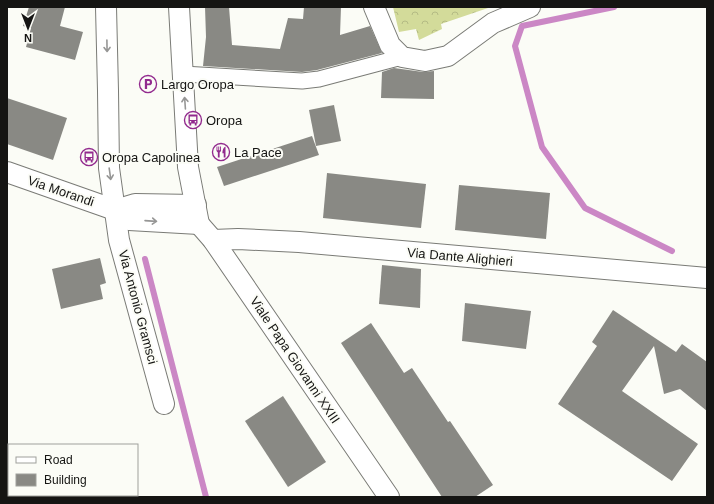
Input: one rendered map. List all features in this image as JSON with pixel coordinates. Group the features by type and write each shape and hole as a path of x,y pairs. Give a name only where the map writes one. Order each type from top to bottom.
{"street":[{"path":"106,7 109,168 115,210 129,220 199,224 188,167 179,7"},
{"path":"374,7 390,44 402,57"},
{"path":"183,74 302,81 319,79 402,57 425,61 448,56 493,23 530,7"},
{"name":"Via Morandi","path":"7,172 115,210"},
{"path":"115,210 135,204 196,205"},
{"name":"Via Antonio Gramsci","path":"115,210 119,240 164,404"},
{"name":"Viale Papa Giovanni XXIII","path":"199,224 213,240 389,497"},
{"name":"Via Dante Alighieri","path":"213,240 238,239 299,242 707,278"}],"green space":[{"path":"393,7 491,7 441,24 442,29 419,40 416,29 399,32"}],"building":[{"path":"29,7 65,7 60,26 83,32 75,60 26,47 31,28 23,26"},
{"path":"205,7 229,7 232,45 280,49 288,18 303,19 304,7 341,7 340,35 370,26 382,53 317,70 302,72 203,66 206,37"},
{"path":"394,68 423,72 434,71 434,99 381,98 382,72"},
{"path":"7,98 67,118 53,160 7,144"},
{"path":"334,105 341,141 316,146 309,110"},
{"path":"312,136 319,155 224,186 217,167"},
{"path":"327,173 426,184 421,228 323,218"},
{"path":"459,185 550,193 546,239 455,230"},
{"path":"100,258 106,283 100,285 103,299 61,309 52,269"},
{"path":"382,265 421,269 420,308 379,304"},
{"path":"465,303 531,311 526,349 462,341"},
{"path":"613,310 676,352 682,344 707,362 707,411 680,389 664,394 654,346 622,391 698,444 672,481 558,404 597,346 592,342"},
{"path":"371,323 404,373 412,368 493,485 475,497 442,497 341,343"},
{"path":"283,396 326,462 288,487 245,421"}],"waterway":[{"path":"614,7 522,26 515,46 542,147 585,208 672,251"},
{"path":"145,259 206,497"}],"place":[{"name":"Largo Oropa","path":"148,84"},
{"name":"Oropa","path":"193,120"},
{"name":"La Pace","path":"221,152"},
{"name":"Oropa Capolinea","path":"89,157"}]}
